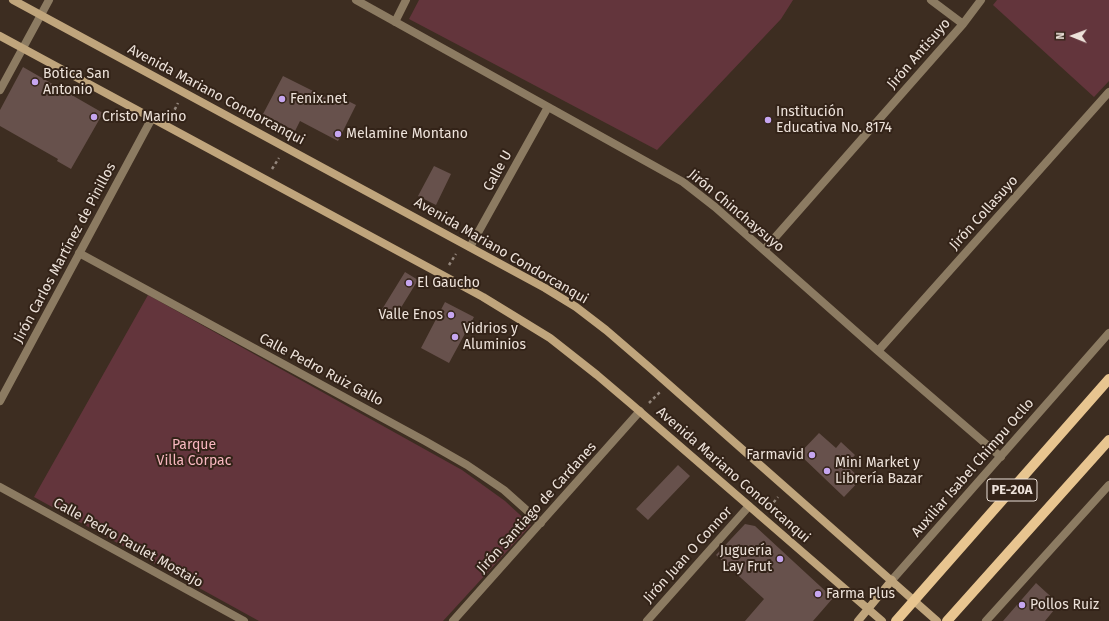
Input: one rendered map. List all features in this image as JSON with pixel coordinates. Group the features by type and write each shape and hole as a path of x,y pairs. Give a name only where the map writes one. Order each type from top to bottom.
{"main road":[{"name":"Avenida Mariano Condorcanqui","path":"13,0 545,288 576,308 606,330 937,621"},
{"name":"Avenida Mariano Condorcanqui","path":"0,36 484,297 550,338 597,374 882,621"},
{"name":"PE-20A","path":"914,600 1109,379"},
{"name":"PE-20A","path":"947,621 1109,440"},
{"name":"Auxiliar Isabel Chimpu Ocllo","path":"858,621 892,580"},
{"path":"896,621 914,600"}],"street":[{"path":"0,90 49,0"},
{"name":"Jirón Chinchaysuyo","path":"356,0 683,182 764,250 878,352 1001,457"},
{"path":"395,22 406,0"},
{"path":"931,0 963,24"},
{"name":"Jirón Antisuyo","path":"764,250 963,24 981,0"},
{"name":"Jirón Collasuyo","path":"878,352 1109,92"},
{"name":"Calle U","path":"470,247 548,107"},
{"name":"Jirón Carlos Martínez de Pinillos","path":"0,401 152,118"},
{"name":"Calle Pedro Ruiz Gallo","path":"79,253 467,465 504,490 541,523"},
{"name":"Auxiliar Isabel Chimpu Ocllo","path":"892,580 1109,333"},
{"name":"Jirón Santiago de Cardanes","path":"453,621 640,411"},
{"path":"986,621 1109,485"},
{"name":"Calle Pedro Paulet Mostajo","path":"0,487 244,621"},
{"name":"Jirón Juan O Connor","path":"647,621 749,506"}],"path":[{"path":"166,126 184,93"},
{"path":"266,180 285,147"},
{"path":"443,276 462,243"},
{"path":"640,411 668,384"},
{"path":"761,517 786,487"}],"green space":[{"path":"419,0 793,0 781,19 657,150 409,19"},
{"path":"997,0 1109,0 1109,81 1094,97 993,5"},
{"name":"Parque Villa Corpac","path":"148,295 462,470 505,501 531,525 443,621 259,621 34,497"}],"building":[{"path":"23,67 103,113 71,169 57,161 58,159 0,126 0,110"},
{"path":"283,76 337,103 340,97 356,105 338,141 300,121 295,131 263,114"},
{"path":"434,166 451,174 436,205 418,196"},
{"path":"405,272 418,280 394,319 381,311"},
{"path":"445,302 474,317 449,363 421,348"},
{"path":"819,433 836,448 841,442 855,455 846,465 861,479 844,497 799,454"},
{"path":"678,465 690,476 648,520 636,509"},
{"path":"745,524 755,526 833,598 813,621 745,621 764,599 716,555"},
{"path":"1036,583 1059,604 1045,621 1003,621"}],"place":[{"name":"Botica San Antonio","path":"35,82"},
{"name":"Fenix.net","path":"282,99"},
{"name":"Cristo Marino","path":"94,117"},
{"name":"Institución Educativa No. 8174","path":"768,120"},
{"name":"Melamine Montano","path":"338,134"},
{"name":"El Gaucho","path":"409,283"},
{"name":"Valle Enos","path":"451,315"},
{"name":"Vidrios y Aluminios","path":"455,337"},
{"name":"Farmavid","path":"812,455"},
{"name":"Mini Market y Librería Bazar","path":"827,471"},
{"name":"Juguería Lay Frut","path":"780,559"},
{"name":"Farma Plus","path":"818,594"},
{"name":"Pollos Ruiz","path":"1022,605"}]}
